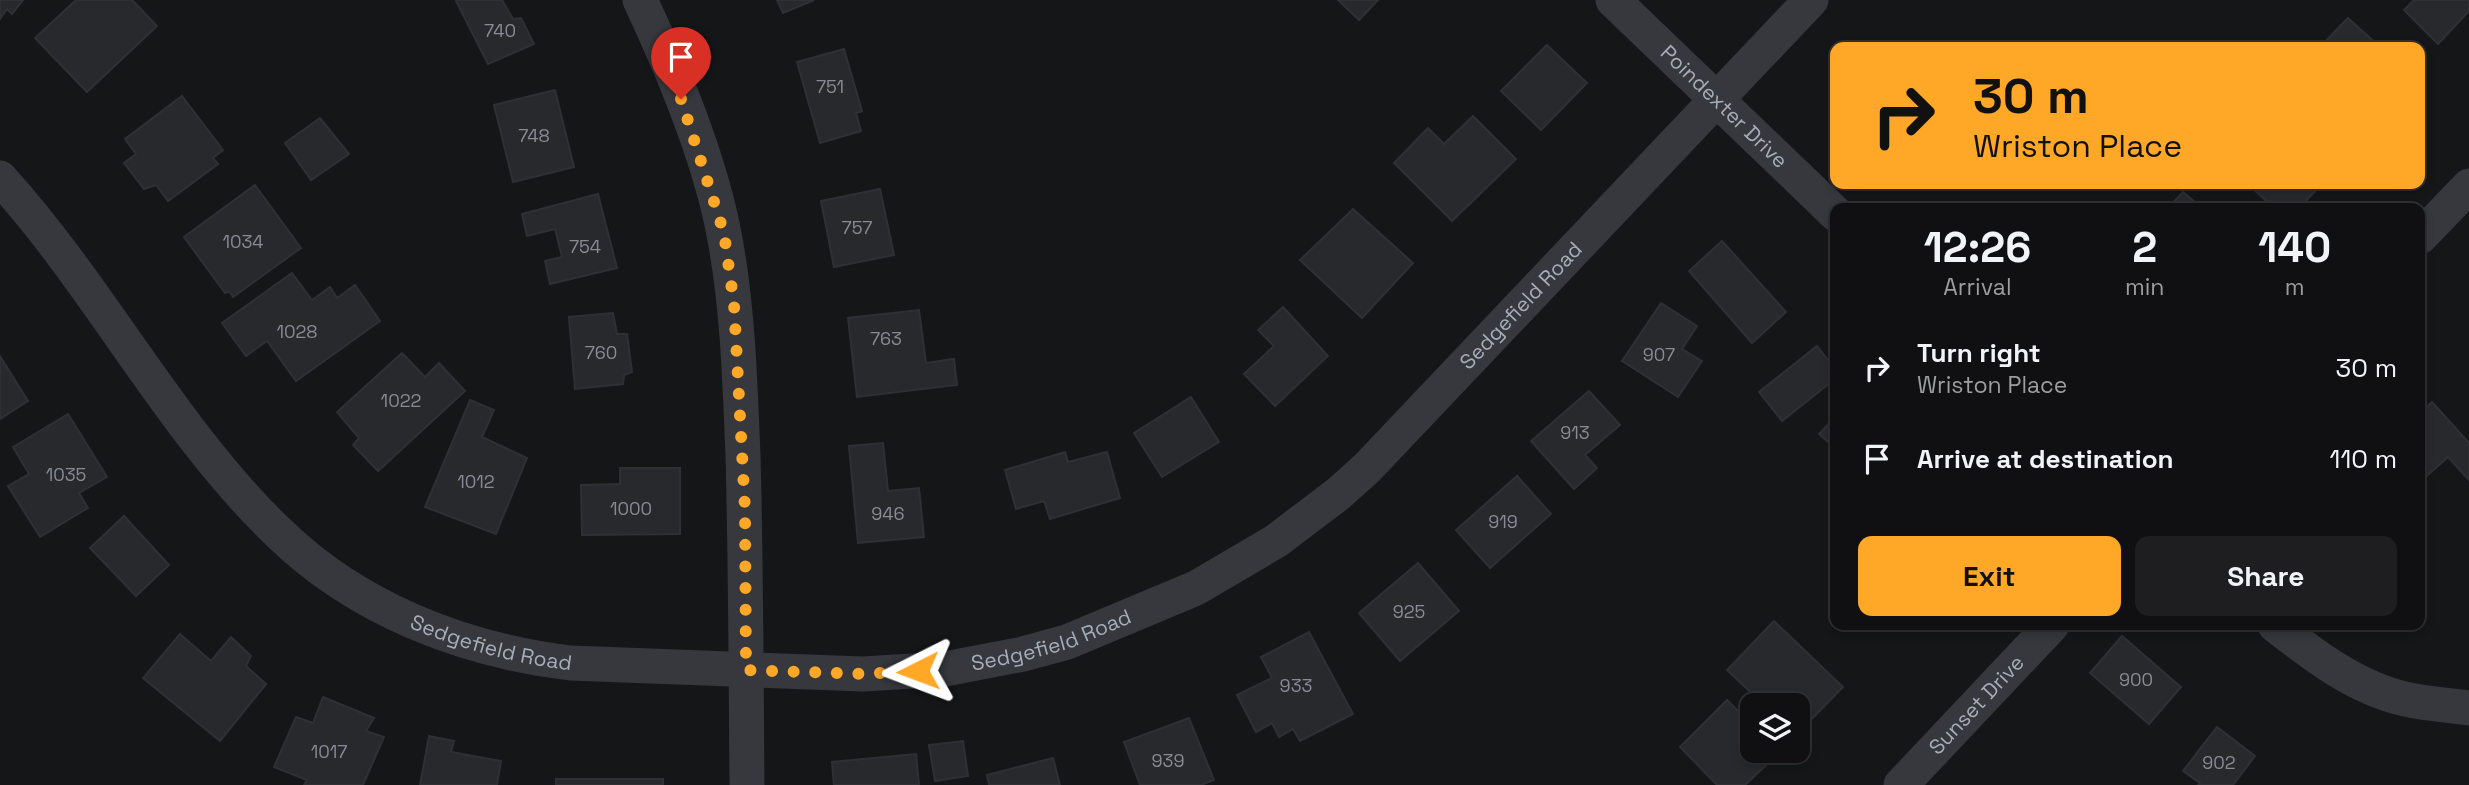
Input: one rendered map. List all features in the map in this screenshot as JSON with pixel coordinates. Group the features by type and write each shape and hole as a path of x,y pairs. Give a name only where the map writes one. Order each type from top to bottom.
{"street":[{"path":"640,0 666,54 712,190 724,233 734,304 741,398 747,785"},
{"name":"Poindexter Drive","path":"1613,0 1830,208"},
{"name":"Sedgefield Road","path":"0,178 96,298 185,422 254,509 307,558 368,600 433,632 527,658 570,663 863,674 945,669 1023,654 1078,638 1196,588 1276,541 1338,494 1367,468 1811,0"},
{"path":"2425,232 2469,186"},
{"name":"Sunset Drive","path":"1901,785 2047,630"},
{"path":"2282,630 2328,665 2378,690 2405,699 2469,708"}],"building":[{"path":"0,0 23,0 12,14 7,9 0,19"},
{"path":"76,0 132,0 157,26 87,92 35,38"},
{"path":"502,0 513,19 521,18 534,44 488,64 456,1"},
{"path":"777,0 814,0 783,13"},
{"path":"1338,0 1378,0 1359,20"},
{"path":"2414,0 2469,0 2469,11 2438,44 2404,10"},
{"path":"2348,18 2374,42 2325,42"},
{"path":"1547,45 1587,83 1541,130 1501,91"},
{"path":"844,49 862,111 856,113 861,131 820,143 797,62"},
{"path":"555,90 574,167 513,182 494,105"},
{"path":"182,96 223,150 213,158 218,164 168,201 156,185 144,189 124,163 136,154 125,139"},
{"path":"1473,116 1516,159 1452,221 1394,163 1428,128 1444,144"},
{"path":"320,118 349,154 311,180 285,143"},
{"path":"255,185 301,248 233,297 230,292 225,293 184,237"},
{"path":"880,189 894,255 834,267 821,201"},
{"path":"2253,189 2317,189 2304,203 2269,203"},
{"path":"2183,192 2196,203 2173,203"},
{"path":"598,194 617,268 550,284 545,261 562,257 555,229 527,236 522,214"},
{"path":"1353,209 1413,263 1362,318 1300,260"},
{"path":"1722,241 1786,312 1752,343 1689,271"},
{"path":"292,273 312,300 330,287 337,298 355,285 380,321 296,381 267,341 246,356 222,323"},
{"path":"1661,303 1697,326 1682,349 1702,361 1678,397 1622,361"},
{"path":"1283,307 1328,356 1275,406 1244,374 1274,346 1258,330"},
{"path":"919,310 926,363 954,359 957,385 857,397 848,318"},
{"path":"613,313 617,334 627,334 632,372 624,375 623,384 575,389 569,317"},
{"path":"1817,346 1830,362 1830,383 1782,421 1759,392"},
{"path":"402,353 425,377 439,363 465,391 378,471 353,445 359,438 337,412"},
{"path":"0,356 28,401 0,419"},
{"path":"1589,391 1620,425 1585,455 1597,468 1574,489 1531,441"},
{"path":"1191,397 1219,442 1162,477 1134,433"},
{"path":"470,400 494,410 482,437 527,458 496,534 425,507"},
{"path":"2432,402 2469,443 2469,480 2448,457 2425,478 2425,408"},
{"path":"68,414 107,477 79,493 88,508 40,537 8,486 29,474 13,447"},
{"path":"1830,422 1830,444 1819,434"},
{"path":"883,443 888,491 919,488 924,537 858,543 849,446"},
{"path":"1065,452 1068,462 1107,452 1120,498 1050,519 1044,501 1016,509 1005,470"},
{"path":"620,468 680,468 680,534 582,535 581,485 620,484"},
{"path":"1517,476 1551,514 1490,568 1456,530"},
{"path":"124,516 169,565 136,596 90,548"},
{"path":"1418,563 1459,611 1400,661 1359,613"},
{"path":"1774,621 1843,687 1810,721 1810,693 1751,693 1727,670"},
{"path":"1309,632 1353,714 1300,741 1293,729 1279,737 1272,723 1256,732 1237,695 1272,678 1261,657"},
{"path":"180,634 211,661 231,637 251,656 246,666 266,684 220,741 143,678"},
{"path":"2122,636 2181,687 2149,724 2090,673"},
{"path":"323,697 374,718 366,731 384,737 363,785 304,785 307,780 274,767 296,717 313,723"},
{"path":"1727,700 1740,713 1740,763 1768,763 1745,785 1717,785 1680,747"},
{"path":"1189,718 1214,780 1201,785 1140,785 1124,742"},
{"path":"2217,727 2255,756 2233,785 2198,785 2200,783 2183,771"},
{"path":"429,736 454,741 451,752 501,761 497,785 420,785"},
{"path":"963,741 968,776 935,781 929,745"},
{"path":"916,754 919,785 834,785 832,762"},
{"path":"1053,758 1060,785 989,785 987,775"},
{"path":"556,779 663,779 663,785 556,785"}],"route":[{"path":"681,99 724,233 734,304 745,509 746,670 863,674 918,671"}]}
